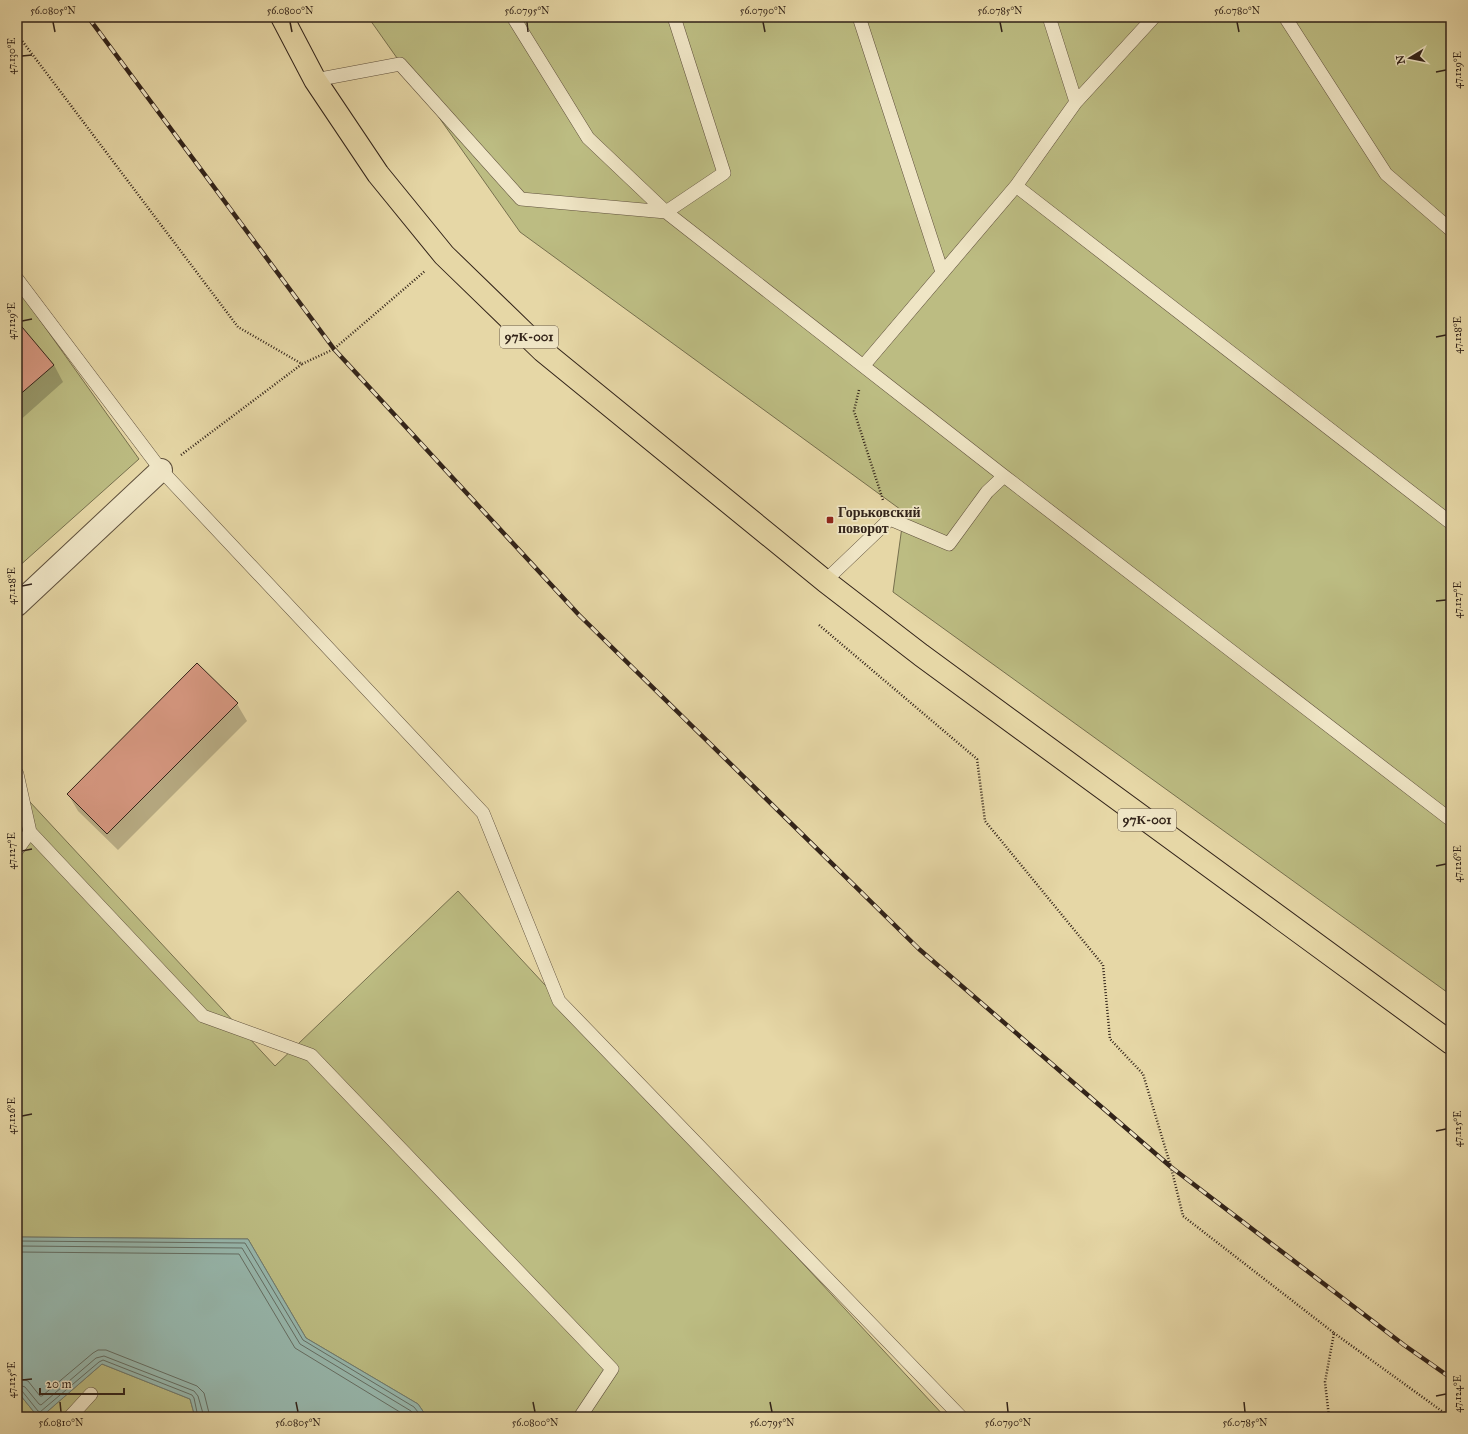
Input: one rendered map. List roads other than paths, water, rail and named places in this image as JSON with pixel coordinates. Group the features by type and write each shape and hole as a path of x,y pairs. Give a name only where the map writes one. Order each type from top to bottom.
{"main road":[{"name":"97К-001","path":"282,17 315,80 378,174 444,255 543,351 825,581 921,655 1451,1043"}],"street":[{"path":"17,605 162,470"}],"lane":[{"path":"513,17 588,138 666,212 864,365 1004,476 1451,820"},
{"path":"315,80 400,64 521,199 666,212 724,173 674,17"},
{"path":"859,17 942,272"},
{"path":"1050,17 1076,102"},
{"path":"864,365 1016,186 1076,102 1154,17"},
{"path":"1285,17 1386,174 1451,230"},
{"path":"1016,186 1451,523"},
{"path":"17,279 21,295 162,470 483,813 559,1001 961,1417"},
{"path":"825,581 890,519 949,544 987,492 1004,476"},
{"path":"17,774 30,832 203,1016 311,1055 612,1369 580,1417"},
{"path":"17,850 30,832"},
{"path":"70,1417 92,1394"}],"water":[{"path":"17,1237 248,1239 306,1338 418,1404 427,1417 195,1417 190,1399 102,1364 41,1417 38,1417 17,1391"}],"railway":[{"path":"88,17 334,349 579,615 919,949 1171,1167 1404,1345 1451,1378"}],"place":[{"name":"Горьковский поворот","path":"830,520"}]}
